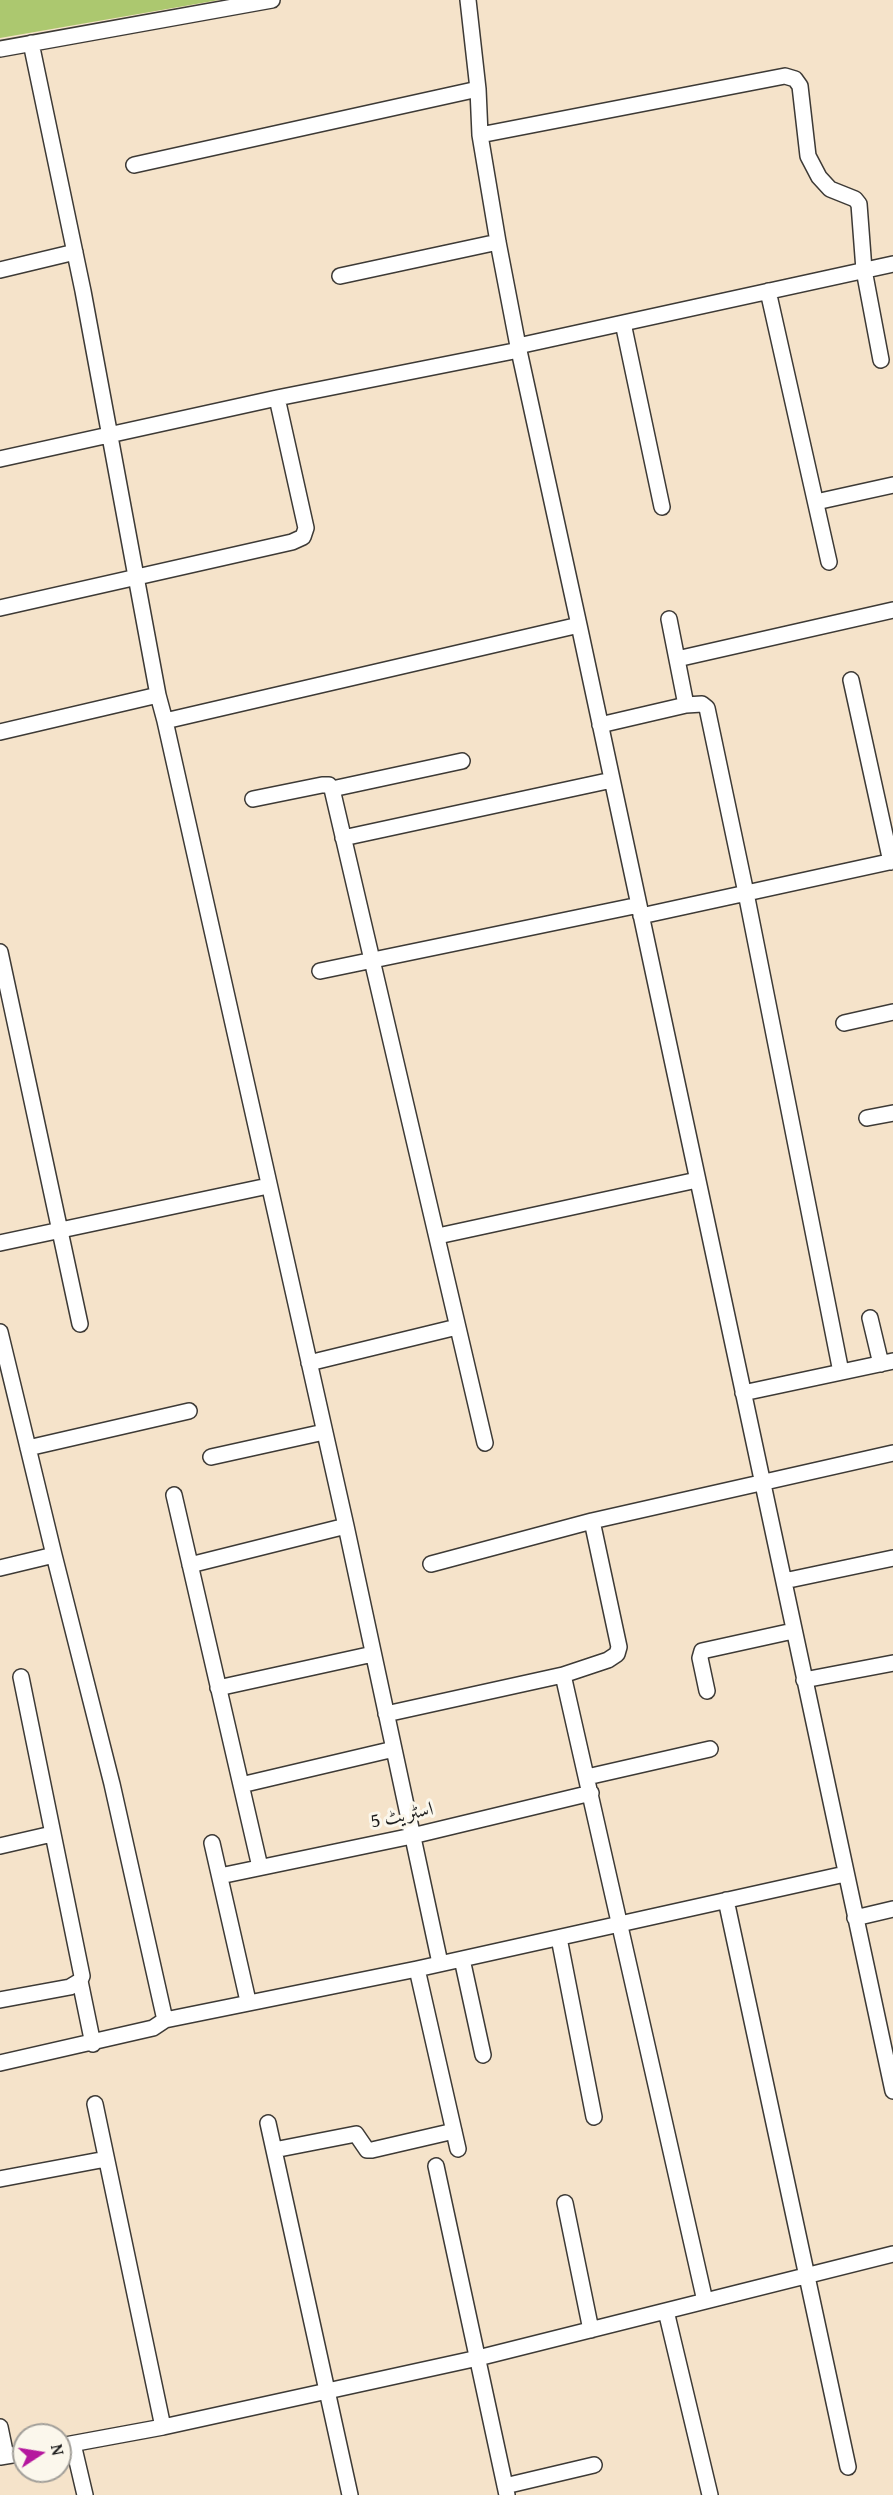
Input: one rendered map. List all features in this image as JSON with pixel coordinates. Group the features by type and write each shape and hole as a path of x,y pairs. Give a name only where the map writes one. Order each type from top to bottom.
{"street":[{"path":"0,49 272,0"},
{"path":"468,0 478,89 480,135 519,348 893,2091"},
{"path":"31,43 111,435 158,695 346,1526 440,1964"},
{"path":"480,135 785,76 795,78 800,86 808,156 819,177 830,189 859,204 864,270 881,360"},
{"path":"134,165 478,89"},
{"path":"340,276 498,242"},
{"path":"0,270 75,252"},
{"path":"0,459 519,348 622,323 893,264"},
{"path":"768,291 829,562"},
{"path":"622,323 662,507"},
{"path":"0,608 292,542 303,537 306,528 277,398"},
{"path":"816,502 893,485"},
{"path":"677,659 893,610"},
{"path":"669,619 686,705"},
{"path":"165,721 579,625"},
{"path":"320,971 640,910 746,893 892,862 851,680"},
{"path":"0,732 158,695"},
{"path":"600,725 686,705 702,704 707,708 841,1372"},
{"path":"332,789 462,760"},
{"path":"343,838 612,780"},
{"path":"253,799 322,784 329,785 332,789 370,961 438,1236 485,1443"},
{"path":"0,952 80,1324"},
{"path":"844,1023 893,1012"},
{"path":"867,1118 893,1113"},
{"path":"438,1236 698,1180"},
{"path":"0,1243 268,1186"},
{"path":"743,1394 887,1363 870,1318"},
{"path":"309,1363 457,1327"},
{"path":"0,1332 112,1784 165,2020"},
{"path":"28,1448 189,1411"},
{"path":"212,1456 324,1432"},
{"path":"431,1564 592,1521 893,1453"},
{"path":"174,1495 260,1867"},
{"path":"386,1714 563,1675 608,1660 616,1654 619,1647 592,1521"},
{"path":"190,1565 346,1526"},
{"path":"0,1568 54,1556"},
{"path":"784,1581 893,1558"},
{"path":"707,1691 700,1658 702,1651 793,1631"},
{"path":"218,1688 373,1654"},
{"path":"804,1680 893,1663"},
{"path":"563,1675 705,2301"},
{"path":"21,1677 82,1976 80,1981 93,2044"},
{"path":"241,1785 393,1749"},
{"path":"587,1777 710,1749"},
{"name":"اسٹریٹ 5","path":"220,1876 412,1836 591,1793"},
{"path":"0,1846 52,1834"},
{"path":"212,1843 248,2001"},
{"path":"0,2063 93,2044 153,2028 165,2020 248,2001 417,1969 845,1874"},
{"path":"726,1900 848,2468"},
{"path":"855,1918 893,1909"},
{"path":"560,1938 594,2117"},
{"path":"462,1959 483,2055"},
{"path":"417,1969 458,2150"},
{"path":"0,2000 70,1987 80,1981"},
{"path":"95,2104 163,2427"},
{"path":"268,2123 350,2495"},
{"path":"274,2150 357,2134 367,2150 372,2150 454,2131"},
{"path":"0,2179 106,2159"},
{"path":"436,2166 506,2490 594,2465"},
{"path":"565,2203 591,2330"},
{"path":"72,2444 163,2427 478,2358 893,2254"},
{"path":"666,2311 710,2495"},
{"path":"0,2427 3,2456"},
{"path":"72,2460 84,2495"}],"green space":[{"path":"0,0 219,0 0,38"}]}
